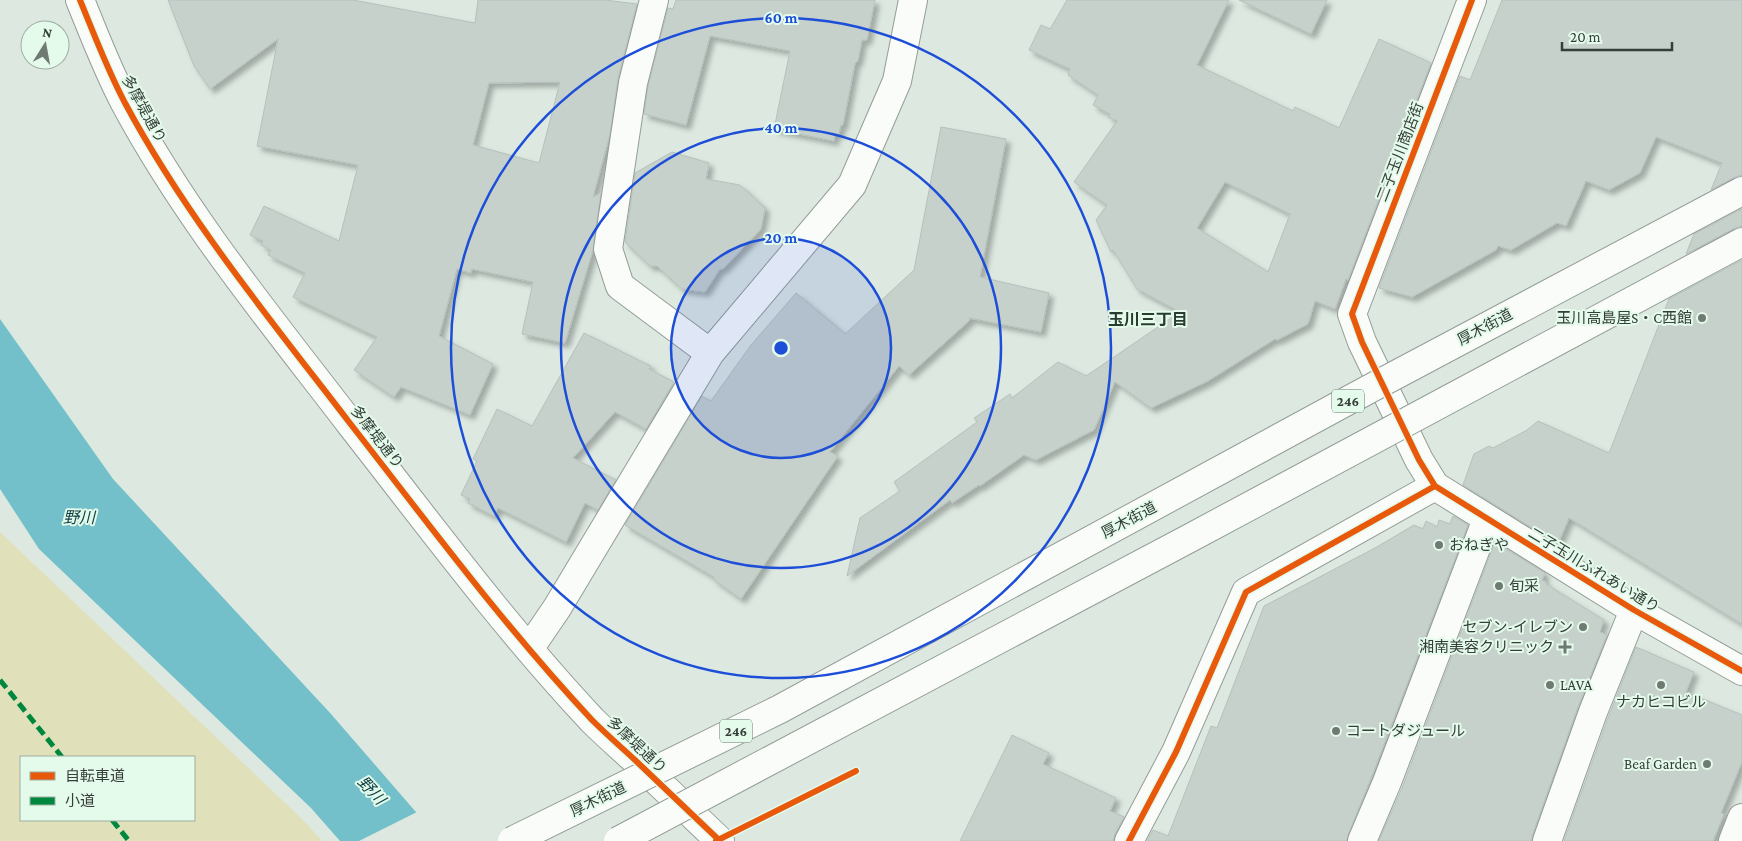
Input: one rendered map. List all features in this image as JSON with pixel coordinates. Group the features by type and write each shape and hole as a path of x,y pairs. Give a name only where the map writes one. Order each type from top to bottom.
{"main road":[{"name":"多摩堤通り","path":"80,0 105,61 125,103 181,196 280,332 479,590 529,648 593,721 720,841"},
{"path":"654,0 633,82 608,249 620,286 710,353"},
{"path":"529,648 557,608 710,353 852,185 897,81 913,0"},
{"name":"二子玉川商店街","path":"1435,486 1419,460 1362,342 1352,314 1472,0"},
{"name":"厚木街道","path":"512,841 780,709 1373,387 1742,191"},
{"path":"618,841 1190,538 1742,242"},
{"path":"1129,841 1176,752 1246,592 1435,486"},
{"name":"二子玉川ふれあい通り","path":"1435,486 1634,610 1742,671"},
{"path":"1362,841 1387,782 1488,519"},
{"path":"1547,841 1593,712 1634,610"},
{"path":"1733,841 1742,818"}],"green space":[{"path":"0,532 302,819 322,841 0,841"}],"water":[{"name":"野川","path":"0,319 113,479 331,714 441,841 340,841 311,808 39,549 0,489"}],"pier":[{"path":"419,811 444,841 359,841"}],"building":[{"path":"168,0 353,0 475,23 478,0 605,0 637,4 618,79 610,134 593,197 601,193 593,250 565,343 522,334 533,282 472,269 471,273 457,269 439,336 493,364 470,415 401,387 394,397 354,370 377,337 293,297 305,273 268,255 271,250 261,245 263,241 250,235 264,206 339,241 358,165 257,146 278,39 210,89 194,66","holes":["560,82 539,163 473,145 489,83"]},
{"path":"676,0 875,0 867,40 862,40 858,61 855,63 843,125 841,125 839,134 835,134 834,141 774,129 790,51 710,36 686,125 644,114 648,86 668,8 673,9"},
{"path":"1067,0 1229,0 1197,65 1293,111 1295,107 1339,128 1379,39 1431,63 1348,280 1346,279 1335,309 1315,301 1308,324 1277,340 1275,339 1208,381 1151,408 1115,382 1094,430 1036,460 1024,455 980,486 952,503 950,500 847,576 860,518 900,491 894,482 977,422 974,418 1010,394 1012,398 1058,362 1086,376 1180,312 1137,289 1113,250 1111,252 1096,220 1107,205 1074,182 1117,121 1108,117 1110,114 1093,105 1098,95 1068,75 1070,69 1029,50 1041,25 1050,29","holes":["1225,182 1290,214 1268,272 1197,228"]},
{"path":"1239,0 1327,0 1311,34"},
{"path":"1502,0 1742,0 1742,175 1711,190 1722,163 1656,137 1640,173 1609,190 1586,181 1566,226 1557,223 1511,250 1498,246 1496,250 1412,297 1379,288 1460,76 1470,80"},
{"path":"941,127 1006,139 980,277 1049,293 1041,332 969,318 970,320 909,375 899,366 830,452 838,456 741,599 713,579 714,577 625,525 702,396 711,401 751,345 796,293 845,334 914,270"},
{"path":"672,152 709,163 706,179 740,185 765,208 761,229 723,269 720,269 705,292 682,289 657,266 650,266 625,242 635,173"},
{"path":"1742,209 1742,226 1686,254 1694,234"},
{"name":"玉川高島屋S・C西館","path":"1742,260 1742,624 1569,518 1558,544 1463,485 1474,454 1489,446 1493,448 1527,430 1538,421 1609,453 1669,299"},
{"path":"584,333 651,366 649,369 674,382 646,429 615,412 573,458 616,480 598,510 585,503 566,542 498,508 494,516 468,503 470,499 461,495 477,461 473,459 497,409 532,426"},
{"path":"1453,516 1468,525 1347,841 1147,841 1153,830 1168,836 1211,726 1217,728 1264,606 1375,548 1414,525 1423,529 1426,521 1437,527 1439,520 1450,524"},
{"path":"1495,542 1545,573 1542,580 1546,584 1604,620 1600,632 1607,635 1578,707 1532,836 1532,841 1379,841 1402,788"},
{"path":"1636,647 1694,672 1686,692 1742,715 1742,762 1721,813 1724,814 1713,841 1564,841 1608,718"},
{"path":"1012,735 1049,753 1043,764 1116,798 1110,811 1124,817 1113,841 960,841"}],"marked path":[{"path":"0,680 61,756"},
{"path":"113,821 129,841"}],"cycle path":[{"path":"80,0 112,77 149,145 202,227 259,306 437,536 528,648 592,720 720,841"},
{"path":"1472,0 1352,314 1362,342 1419,460 1435,486 1634,610 1742,671"},
{"path":"1129,841 1176,752 1246,592 1435,486"},
{"path":"716,841 856,771"}],"place":[{"name":"玉川高島屋S・C西館","path":"1702,318"},
{"name":"おねぎや","path":"1439,545"},
{"name":"旬采","path":"1499,586"},
{"name":"セブン-イレブン","path":"1583,627"},
{"name":"湘南美容クリニック","path":"1565,647"},
{"name":"LAVA","path":"1550,685"},
{"name":"ナカヒコビル","path":"1661,685"},
{"name":"コートダジュール","path":"1336,731"},
{"name":"Beaf Garden","path":"1707,764"}],"district":[{"name":"玉川三丁目","path":"1148,319"}]}
